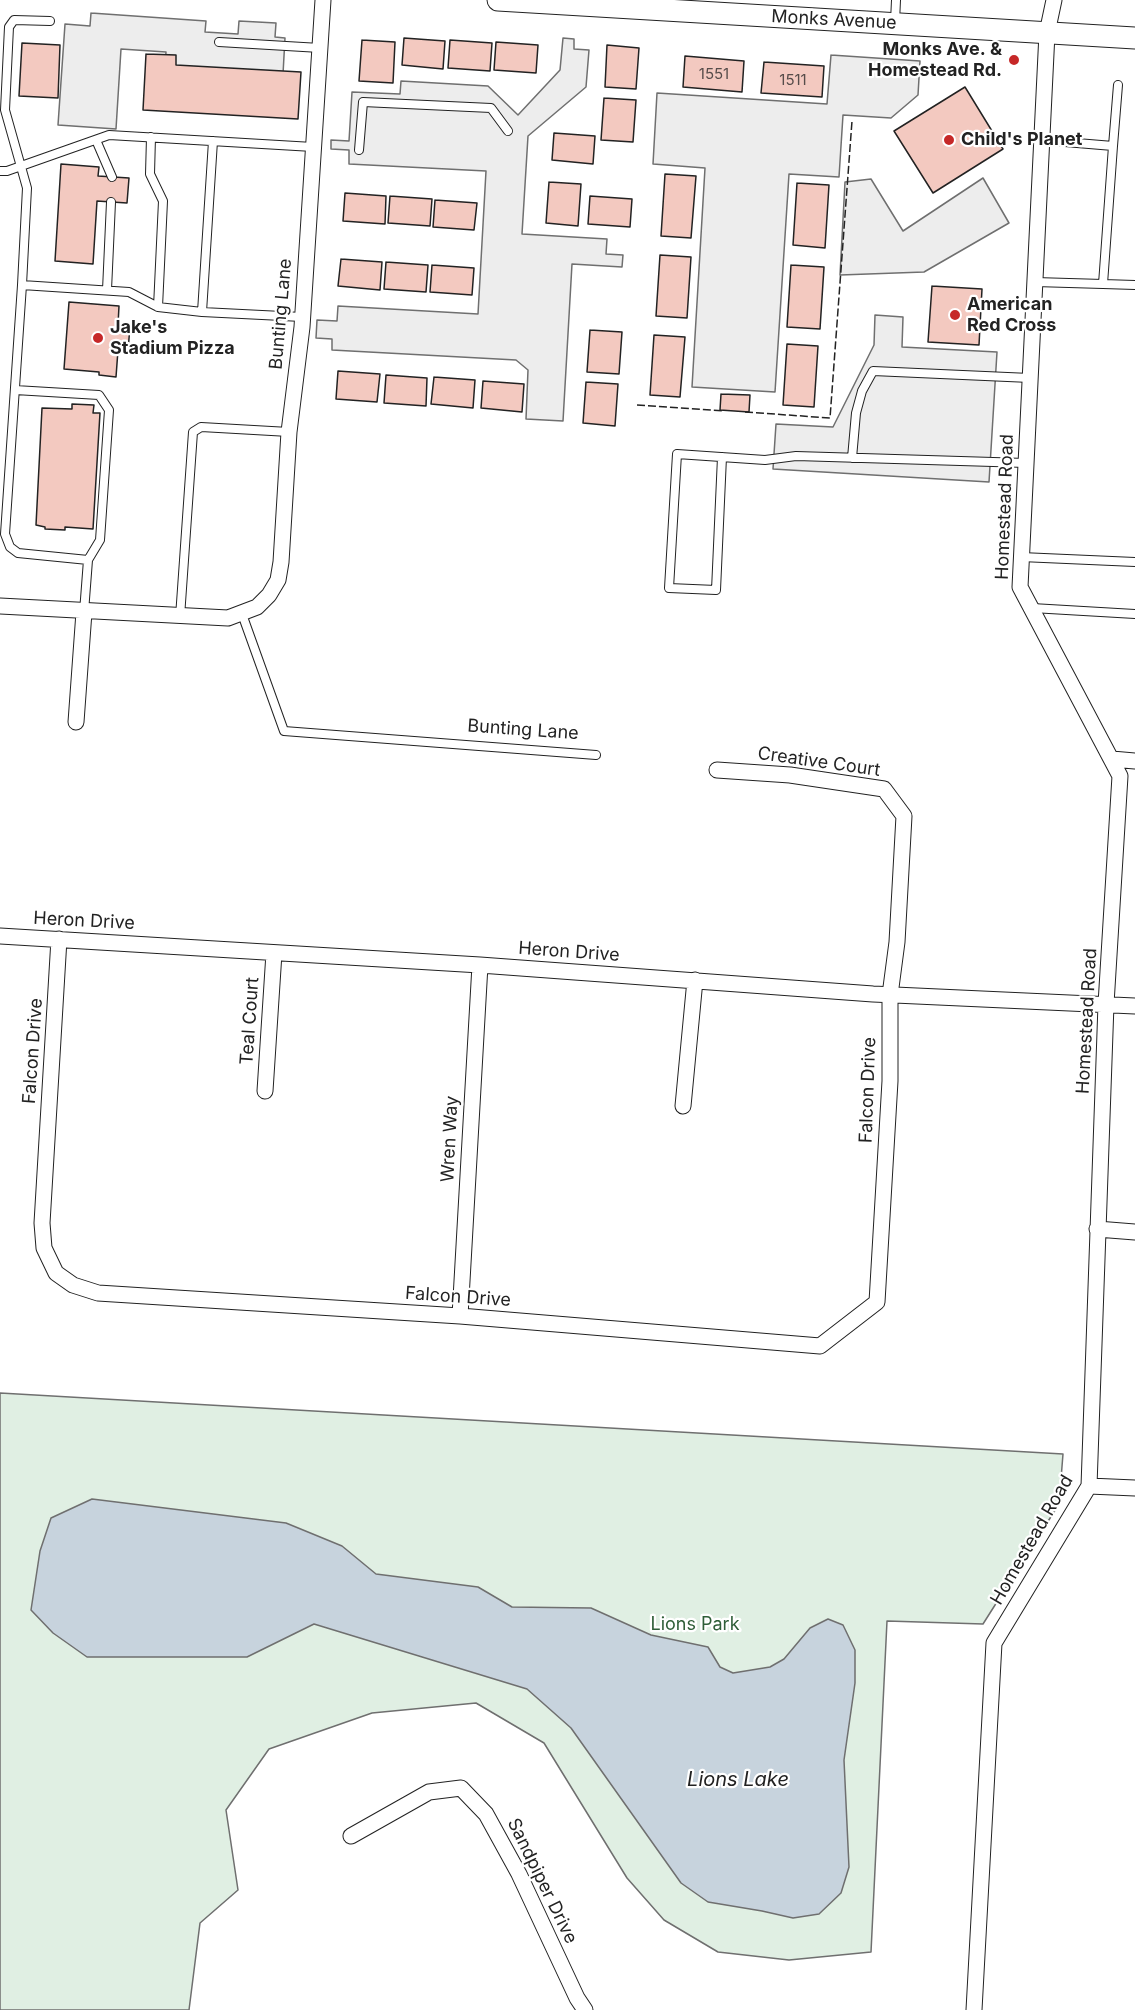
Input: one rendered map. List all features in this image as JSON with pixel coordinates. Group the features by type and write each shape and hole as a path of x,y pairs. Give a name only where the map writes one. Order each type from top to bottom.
{"street":[{"name":"Bunting Lane","path":"0,606 220,619 242,614 256,607 269,595 278,580 302,317 323,0"},
{"name":"Monks Avenue","path":"498,0 699,6 895,23 1135,38"},
{"name":"Homestead Road","path":"974,2010 994,1643 1089,1486 1097,1229 1120,776 1020,587 1047,33 1054,0"},
{"path":"76,722 84,612"},
{"path":"1112,759 1135,761"},
{"name":"Creative Court","path":"717,770 790,775 884,789 904,816 897,942 890,995"},
{"name":"Heron Drive","path":"0,936 480,965 890,995 1135,1006"},
{"name":"Falcon Drive","path":"59,939 42,1223 44,1248 56,1273 73,1286 98,1293 460,1316 820,1346 877,1302 890,1081 890,995"},
{"name":"Teal Court","path":"265,1091 274,953"},
{"name":"Wren Way","path":"460,1316 480,965"},
{"path":"684,1106 696,980"},
{"path":"1097,1229 1135,1232"},
{"path":"1089,1486 1135,1488"},
{"name":"Sandpiper Drive","path":"351,1836 429,1792 461,1788 486,1814 519,1874 577,1998 585,2010"}],"lane":[{"path":"895,23 896,0"},
{"path":"50,21 14,20 9,27 5,110 27,188 5,534 12,550 18,553 88,560"},
{"path":"219,42 320,48"},
{"path":"1103,284 1118,85"},
{"path":"359,150 363,102 491,108 508,131"},
{"path":"0,171 7,171 109,135 313,147"},
{"path":"151,138 150,174 164,201 158,308"},
{"path":"96,140 112,177"},
{"path":"1041,140 1113,146"},
{"path":"202,312 213,141"},
{"path":"107,290 111,202"},
{"path":"1035,282 1135,285"},
{"path":"22,285 129,292 158,308 302,317"},
{"path":"852,458 856,412 862,391 873,371 1030,378"},
{"path":"15,390 99,395 109,410 100,540 88,560 84,612"},
{"path":"180,617 193,432 201,427 290,432"},
{"path":"722,457 716,590 669,588 677,454 722,457 765,460 796,456 1026,463"},
{"path":"1021,556 1135,562"},
{"path":"1031,608 1135,614"},
{"name":"Bunting Lane","path":"242,614 284,731 596,755"}],"green space":[{"name":"Lions Park","path":"0,1393 1063,1454 1059,1504 983,1624 887,1621 871,1952 789,1960 718,1952 664,1920 627,1878 544,1743 476,1703 372,1713 269,1749 226,1810 238,1890 200,1923 189,2010 0,2010"}],"shaded area":[{"path":"91,13 206,21 205,32 238,34 239,21 276,23 275,37 285,38 283,74 165,66 166,52 121,49 116,129 58,125 65,24 90,26"},
{"path":"563,38 574,39 574,49 589,50 586,87 528,136 522,234 607,239 606,254 623,255 622,267 572,264 563,421 526,419 528,370 516,360 332,350 332,339 316,338 317,320 337,321 338,306 478,314 486,171 349,164 349,150 331,149 331,140 349,141 352,92 400,94 401,81 488,86 518,115 560,70"},
{"path":"831,55 920,61 918,95 891,118 843,115 839,177 789,174 775,392 692,387 705,168 653,164 657,93 827,104"},
{"path":"983,178 1009,223 924,272 840,275 845,182 871,179 903,231"},
{"path":"875,315 903,317 902,347 997,352 989,482 773,469 776,424 833,427 874,345"}],"water":[{"name":"Lions Lake","path":"92,1499 286,1523 342,1546 376,1574 478,1587 512,1607 591,1608 651,1635 708,1647 720,1667 733,1673 770,1667 784,1659 810,1628 828,1619 843,1625 855,1650 855,1683 844,1760 849,1867 841,1893 819,1914 793,1918 708,1902 681,1883 571,1728 527,1689 314,1624 247,1657 87,1657 53,1633 31,1610 40,1551 51,1518"}],"building":[{"path":"404,38 445,41 443,69 402,65"},
{"path":"362,40 395,42 393,83 359,81"},
{"path":"450,40 492,43 490,71 448,68"},
{"path":"496,42 538,45 536,73 494,70"},
{"path":"22,43 60,45 58,98 19,96"},
{"path":"607,45 639,48 636,89 605,87"},
{"path":"146,54 176,55 176,65 301,72 298,119 143,110"},
{"path":"685,56 744,61 742,92 683,87"},
{"path":"764,62 824,66 822,97 761,93"},
{"name":"Child's Planet","path":"965,87 1003,149 933,193 894,131"},
{"path":"604,98 636,100 633,142 601,140"},
{"path":"554,133 595,136 593,164 552,160"},
{"path":"61,164 99,167 98,176 129,178 127,203 97,201 93,264 55,261"},
{"path":"665,174 696,176 691,238 661,236"},
{"path":"549,182 581,184 578,226 546,223"},
{"path":"797,183 829,185 825,248 793,245"},
{"path":"345,193 386,196 385,224 343,221"},
{"path":"390,196 432,199 430,226 388,223"},
{"path":"590,196 632,199 630,227 588,224"},
{"path":"435,200 477,203 474,230 433,227"},
{"path":"660,255 691,257 687,318 656,316"},
{"path":"341,259 382,262 380,290 338,286"},
{"path":"386,262 428,265 426,292 384,289"},
{"path":"432,265 474,268 472,295 430,292"},
{"path":"791,265 824,267 820,329 787,327"},
{"name":"American Red Cross","path":"932,286 982,289 979,345 928,342"},
{"name":"Jake's Stadium Pizza","path":"69,302 119,306 118,325 130,326 128,351 118,350 116,377 99,375 99,372 64,369"},
{"path":"590,330 622,332 619,374 587,372"},
{"path":"654,335 685,337 680,397 650,395"},
{"path":"787,344 818,346 814,407 783,405"},
{"path":"338,371 380,374 377,402 336,399"},
{"path":"386,375 427,378 426,406 384,403"},
{"path":"434,377 475,380 473,408 431,404"},
{"path":"483,381 524,384 522,412 481,408"},
{"path":"586,382 618,384 615,426 583,423"},
{"path":"721,394 750,395 749,412 720,410"},
{"path":"72,404 94,405 93,413 100,413 93,529 65,527 65,530 45,529 45,527 36,525 42,408 72,409"}],"fence":[{"path":"745,412 830,418 852,121"},
{"path":"637,405 724,411"}],"place":[{"name":"Monks Ave. & Homestead Rd.","path":"1014,60"},
{"name":"Child's Planet","path":"949,140"},
{"name":"American Red Cross","path":"955,315"},
{"name":"Jake's Stadium Pizza","path":"98,338"}]}
